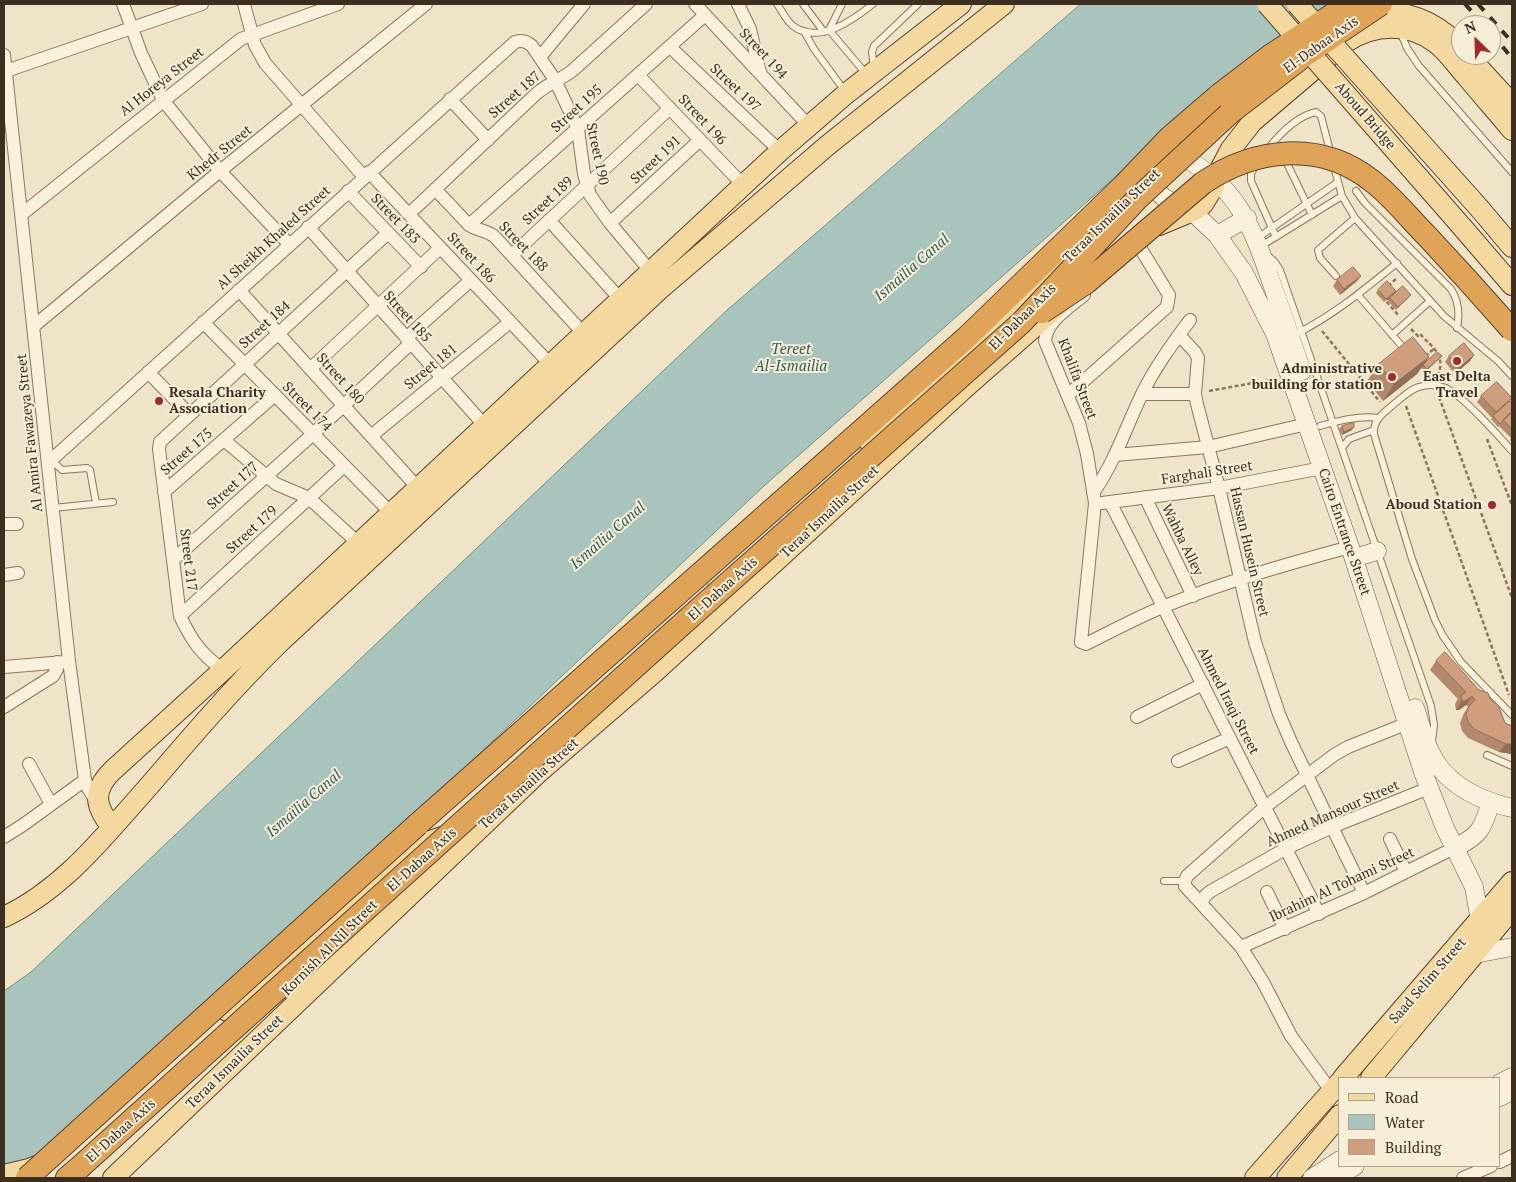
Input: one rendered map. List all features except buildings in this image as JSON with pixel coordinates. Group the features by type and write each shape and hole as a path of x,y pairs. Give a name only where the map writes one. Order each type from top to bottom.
{"highway":[{"name":"El-Dabaa Axis","path":"26,1178 418,824 966,338 1169,138 1219,95 1270,56 1349,4"},
{"name":"El-Dabaa Axis","path":"67,1178 1021,323 1138,198 1232,112 1305,55 1380,4"},
{"path":"1021,323 1066,297 1087,282 1218,172 1252,158 1288,153 1324,158 1358,171 1373,181 1461,273 1512,330"}],"main road":[{"path":"112,827 101,813 98,804 100,786 105,778 780,151 847,93 962,4"},
{"path":"5,915 34,901 50,889 112,827 239,683 279,643 660,289 843,133 1004,4"},
{"name":"Aboud Bridge","path":"1267,4 1512,285"},
{"name":"Aboud Bridge","path":"1297,4 1512,247"},
{"name":"Teraa Ismailia Street","path":"442,836 734,570 1028,296 1210,122 1320,36 1335,25 1352,17 1379,12 1406,14 1424,20 1451,40"},
{"name":"Teraa Ismailia Street","path":"101,1175 538,773 657,670 966,387 1128,243 1150,229 1195,210 1209,197 1215,179 1231,149 1252,122 1346,42 1371,30 1398,28 1412,30 1436,43 1512,130"},
{"path":"1476,65 1512,104"},
{"path":"4,1175 29,1169 49,1161 68,1150 404,855 422,844 442,836"},
{"name":"Kornish Al Nil Street","path":"101,1175 442,836"},
{"name":"Saad Selim Street","path":"1344,1077 1512,882"},
{"name":"Saad Selim Street","path":"1372,1077 1512,908"},
{"name":"Saad Selim Street","path":"1256,1178 1338,1084"},
{"path":"1286,1178 1338,1118"}],"street":[{"path":"123,4 148,69 163,100 220,171 289,244"},
{"path":"6,72 202,4"},
{"name":"Street 186","path":"244,4 255,45 265,63 302,106 367,175 409,214 550,365"},
{"name":"Al Horeya Street","path":"22,214 232,46 252,34 338,4"},
{"name":"Khedr Street","path":"34,326 220,171 426,4"},
{"path":"540,57 584,4"},
{"name":"Street 187","path":"409,214 541,90 572,71 646,4"},
{"name":"Street 194","path":"695,4 809,126"},
{"path":"738,4 750,29 761,74"},
{"name":"Street 195","path":"470,225 705,15"},
{"name":"Street 190","path":"521,40 528,42 532,46 555,80 578,129 590,195 610,224 651,272"},
{"name":"Al Sheikh Khaled Street","path":"50,461 450,99 510,46 521,40"},
{"name":"Street 197","path":"670,47 780,151"},
{"name":"Al Amira Fawazeya Street","path":"4,55 50,461 63,662 85,780 98,804"},
{"name":"Street 196","path":"638,75 743,186"},
{"path":"450,99 488,140"},
{"name":"Street 189","path":"512,255 670,108"},
{"name":"Street 191","path":"610,224 700,140"},
{"name":"Cairo Entrance Street","path":"1177,154 1197,165 1215,179 1233,198 1247,218 1259,246 1296,334 1320,424 1429,750 1450,779 1469,793 1512,808"},
{"name":"Cairo Entrance Street","path":"1148,182 1163,197 1203,221 1217,235 1244,273 1275,334 1291,376 1320,424 1322,468 1364,551 1408,723 1429,788 1454,848 1474,887 1480,921"},
{"name":"Street 188","path":"435,189 470,225 491,233 584,334"},
{"name":"Street 183","path":"348,191 421,267"},
{"name":"Khalifa Street","path":"1094,498 1088,454 1079,423 1047,347 1045,334 1048,328 1139,246 1156,234 1179,222 1189,212"},
{"path":"1217,235 1247,218"},
{"path":"549,220 621,300"},
{"name":"Street 185","path":"308,227 484,426"},
{"name":"Street 184","path":"162,439 388,233"},
{"path":"1068,395 1167,307 1169,295 1139,246"},
{"path":"310,368 440,248"},
{"name":"Street 177","path":"173,560 344,405 471,280"},
{"name":"Street 180","path":"239,290 418,488"},
{"path":"1190,320 1158,364 1142,394 1094,498 1081,642 1086,644 1164,607 1291,563 1364,551"},
{"name":"Street 174","path":"203,322 391,513"},
{"name":"Street 181","path":"371,436 510,322"},
{"name":"Hassan Husein Street","path":"1179,335 1195,352 1198,358 1195,394 1255,642 1279,714 1364,893"},
{"path":"148,372 189,414"},
{"path":"1142,394 1195,394"},
{"name":"Street 175","path":"164,492 275,395"},
{"path":"1115,455 1208,447 1320,424"},
{"name":"Street 217","path":"162,439 159,449 180,616 192,640 212,662 223,670"},
{"path":"224,440 266,476 286,489 309,498 358,543"},
{"name":"Street 179","path":"180,616 344,466"},
{"name":"Farghali Street","path":"1094,498 1110,502 1219,488 1322,468"},
{"name":"Wahba Alley","path":"1145,497 1193,596"},
{"name":"Ahmed Iraqi Street","path":"1110,502 1319,914"},
{"path":"4,575 18,573"},
{"path":"4,667 63,662"},
{"path":"4,707 53,676 63,662"},
{"path":"1138,717 1203,684"},
{"path":"1338,1084 1291,1036 1263,982 1241,947 1185,886 1185,881 1187,876 1265,807 1341,750 1408,723"},
{"path":"1178,761 1230,738"},
{"path":"29,764 51,804"},
{"path":"4,837 85,780"},
{"name":"Ahmed Mansour Street","path":"1201,903 1211,891 1287,848 1332,827 1429,788"},
{"path":"1454,848 1468,841 1479,832 1486,819 1491,802"},
{"path":"1390,839 1406,872"},
{"name":"Ibrahim Al Tohami Street","path":"1241,947 1319,914 1454,848"},
{"path":"1267,892 1285,929"},
{"path":"1475,954 1512,947"},
{"path":"1312,1178 1338,1161"},
{"path":"1335,1178 1353,1167"},
{"path":"1463,1178 1489,1167"}],"lane":[{"path":"777,4 788,21 798,29 818,33 851,20 873,4"},
{"path":"803,4 826,31 872,74"},
{"path":"826,31 842,4"},
{"path":"872,74 872,52 874,46 918,4"},
{"path":"1398,28 1407,48 1419,66 1512,172"},
{"path":"804,31 819,56 847,93"},
{"path":"1276,237 1251,178 1253,168 1276,140 1292,125 1311,113 1316,112 1320,114 1342,196 1355,218 1430,301 1457,328 1491,355 1512,376"},
{"path":"1276,140 1312,214"},
{"path":"1259,246 1272,228 1338,182"},
{"path":"1356,191 1365,203 1450,289 1458,303 1459,320 1457,328"},
{"path":"1259,246 1342,196"},
{"path":"1336,276 1320,258 1318,250 1355,218"},
{"path":"1296,334 1316,324 1358,295 1397,263"},
{"path":"1358,295 1412,358"},
{"path":"1392,335 1430,301"},
{"path":"1512,451 1490,426 1455,394 1446,388 1435,385 1416,388 1403,397 1378,418 1374,430 1412,559 1435,620 1456,656 1512,715"},
{"path":"1320,424 1366,417 1378,418"},
{"path":"1320,424 1342,448 1364,551"},
{"path":"1342,448 1349,439 1374,430"},
{"path":"50,461 62,470 87,468 90,470 96,503"},
{"path":"54,508 113,502"},
{"path":"1487,755 1512,766"},
{"path":"1164,881 1185,881"}],"path":[{"path":"1411,279 1386,301 1418,336 1420,334 1440,358 1442,364 1435,385 1512,598"},
{"path":"1316,324 1387,410"},
{"path":"1412,358 1416,364 1434,349"},
{"path":"1195,394 1291,376"},
{"path":"1403,397 1511,701"},
{"path":"1485,433 1512,506"}],"water":[{"name":"Tereet Al-Ismailia","path":"1081,4 1331,4 1188,113 765,485 71,1138 4,1178 4,991 31,972 725,312"}],"railway":[{"path":"1465,4 1475,15"},
{"path":"1478,4 1512,42"},
{"path":"1501,45 1512,58"}],"place":[{"name":"East Delta Travel","path":"1457,361"},
{"name":"Administrative building for station","path":"1392,377"},
{"name":"Resala Charity Association","path":"159,401"},
{"name":"Aboud Station","path":"1492,505"}],"water label":[{"name":"Ismaïlia Canal","path":"912,268"},
{"name":"Ismaïlia Canal","path":"608,536"},
{"name":"Ismaïlia Canal","path":"304,804"}]}
